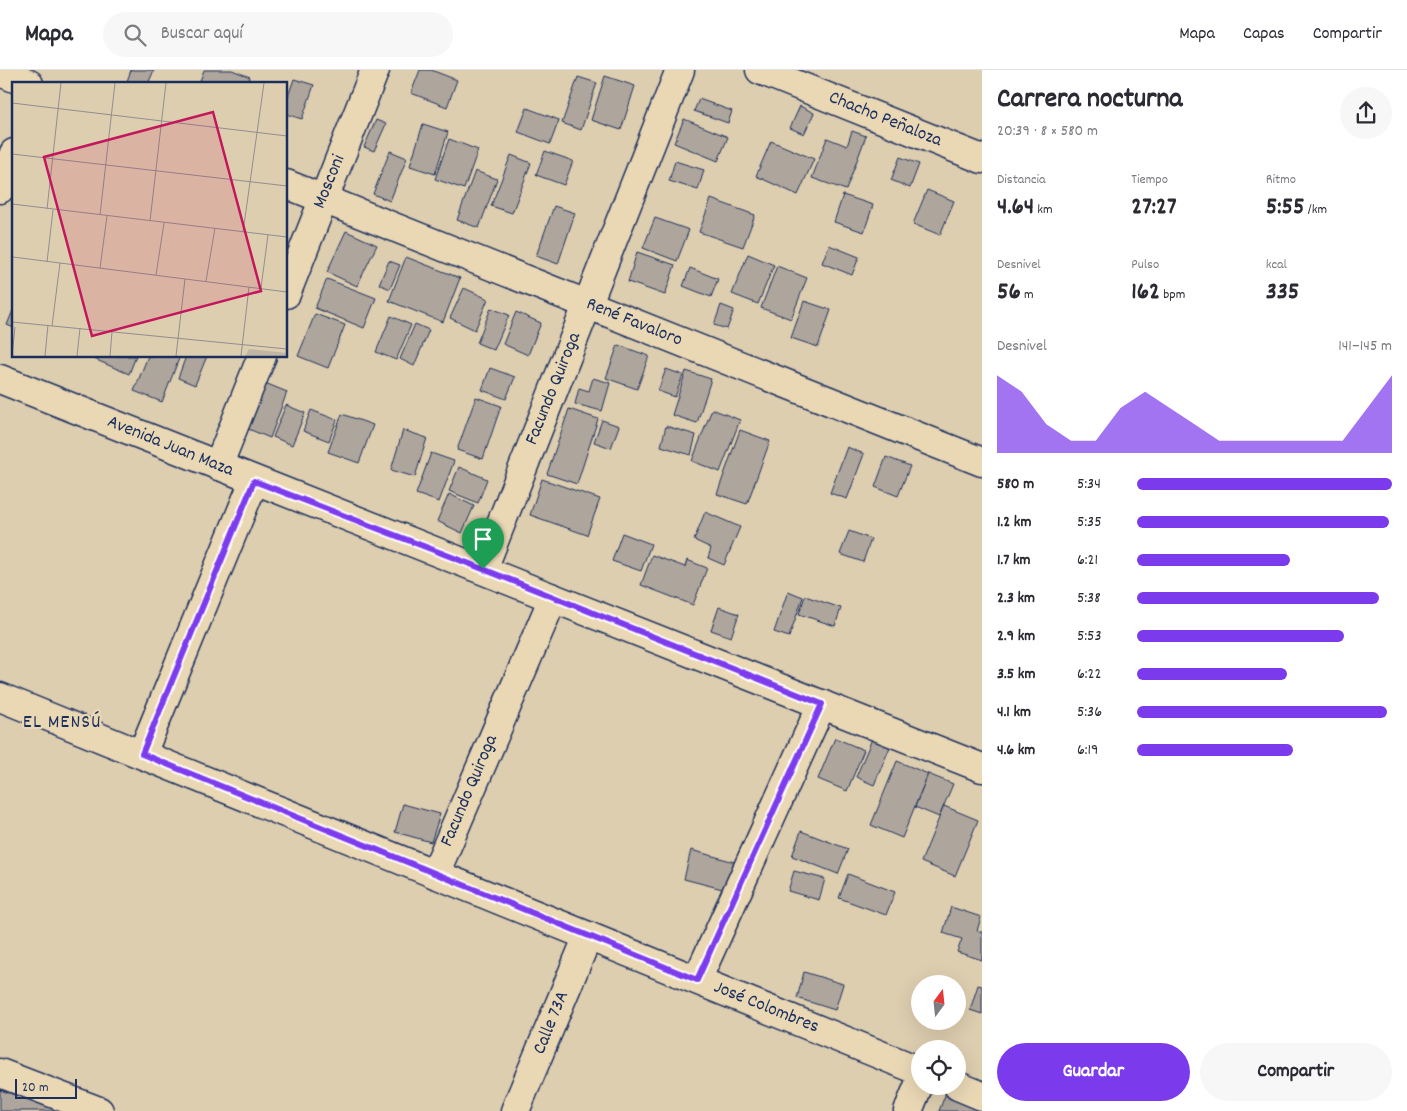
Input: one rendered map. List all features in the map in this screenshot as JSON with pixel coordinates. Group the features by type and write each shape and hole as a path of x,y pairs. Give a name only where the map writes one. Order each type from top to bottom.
{"street":[{"path":"41,82 46,70"},
{"name":"Mosconi","path":"288,289 375,70"},
{"name":"Facundo Quiroga","path":"483,569 680,70"},
{"name":"Chacho Peñaloza","path":"760,70 982,160"},
{"path":"0,72 24,82"},
{"path":"0,190 12,159"},
{"name":"René Favaloro","path":"288,185 982,462"},
{"path":"218,466 261,358"},
{"name":"Avenida Juan Maza","path":"0,379 822,704 979,760"},
{"path":"142,754 254,481"},
{"name":"Facundo Quiroga","path":"435,874 553,598"},
{"name":"José Colombres","path":"0,697 911,1067"},
{"path":"697,980 822,704"},
{"name":"Calle 73A","path":"516,1111 588,936"},
{"path":"0,1073 99,1111"},
{"path":"966,1089 982,1096"},
{"path":"908,1111 915,1095"}],"building":[{"path":"131,70 154,70 149,82 127,82"},
{"path":"204,70 232,70 250,77 249,82 200,82"},
{"path":"420,70 431,70 457,80 447,107 411,93"},
{"path":"605,76 635,86 621,130 591,120"},
{"path":"578,77 597,83 581,130 562,123"},
{"path":"294,79 314,85 302,119 288,115 288,96"},
{"path":"699,99 732,111 728,123 694,111"},
{"path":"800,106 814,113 804,134 790,128"},
{"path":"527,108 559,120 550,144 518,132"},
{"path":"684,119 728,137 718,161 674,143"},
{"path":"376,120 386,124 374,151 364,147"},
{"path":"423,124 448,132 435,174 410,166"},
{"path":"852,131 866,136 846,190 812,178 827,138 847,146"},
{"path":"449,139 478,150 464,189 435,179"},
{"path":"771,141 814,159 798,195 756,176"},
{"path":"390,151 407,158 390,201 373,194"},
{"path":"545,151 573,161 564,185 536,175"},
{"path":"511,155 531,163 512,213 491,206"},
{"path":"900,157 919,164 910,188 891,180"},
{"path":"675,161 704,170 698,190 669,181"},
{"path":"475,171 497,179 479,228 457,220"},
{"path":"927,190 954,201 940,235 913,224"},
{"path":"843,195 873,205 864,232 834,222"},
{"path":"711,199 755,215 743,247 699,232"},
{"path":"554,206 575,213 558,264 536,256"},
{"path":"655,218 689,230 677,261 643,248"},
{"path":"346,231 377,245 357,286 327,272"},
{"path":"829,245 859,257 852,275 822,263"},
{"path":"637,252 675,265 665,295 628,282"},
{"path":"748,254 774,265 758,304 732,294"},
{"path":"406,257 460,278 443,322 389,301"},
{"path":"389,261 400,265 390,289 379,284"},
{"path":"777,266 807,278 791,319 761,308"},
{"path":"690,268 718,279 711,297 683,286"},
{"path":"327,279 376,298 364,328 315,308"},
{"path":"464,288 488,299 475,330 450,318"},
{"path":"804,301 831,310 818,347 791,338"},
{"path":"721,305 734,310 727,329 714,325"},
{"path":"491,308 509,315 494,350 477,343"},
{"path":"516,312 541,323 528,355 503,344"},
{"path":"12,313 12,327 7,325"},
{"path":"315,314 345,325 328,368 298,356"},
{"path":"391,316 411,325 396,360 376,352"},
{"path":"415,324 429,330 414,366 400,359"},
{"path":"618,345 649,356 637,389 606,378"},
{"path":"92,358 135,358 129,374"},
{"path":"147,358 179,358 162,402 134,391"},
{"path":"185,358 206,358 195,385 178,378"},
{"path":"490,368 515,377 506,399 482,390"},
{"path":"666,369 683,375 675,397 658,391"},
{"path":"686,371 711,379 697,423 672,415"},
{"path":"593,378 610,383 602,411 575,404 579,388 589,391"},
{"path":"265,383 287,392 270,438 246,428"},
{"path":"476,397 501,406 483,459 457,450"},
{"path":"286,405 305,413 292,445 273,437"},
{"path":"569,409 598,419 577,484 547,474"},
{"path":"712,409 740,420 720,472 692,461"},
{"path":"311,410 337,420 329,441 303,431"},
{"path":"342,414 373,425 359,463 328,452"},
{"path":"602,420 619,426 611,448 594,442"},
{"path":"666,426 696,435 691,455 661,446"},
{"path":"403,430 427,438 415,477 391,470"},
{"path":"740,430 770,441 747,504 717,494"},
{"path":"847,447 864,454 847,499 830,493"},
{"path":"431,453 454,461 439,502 416,494"},
{"path":"886,457 910,466 898,496 875,487"},
{"path":"459,467 487,479 478,503 449,491"},
{"path":"542,479 600,499 587,535 530,515"},
{"path":"449,494 474,506 462,533 437,521"},
{"path":"705,512 740,527 724,565 708,558 711,548 694,540"},
{"path":"849,531 871,539 863,562 840,554"},
{"path":"622,533 651,544 641,571 612,561"},
{"path":"652,555 685,567 687,560 707,568 693,605 641,585"},
{"path":"788,591 803,597 789,637 774,632"},
{"path":"805,596 841,608 835,626 799,614"},
{"path":"719,607 739,614 731,637 711,630"},
{"path":"835,738 864,750 847,791 818,779"},
{"path":"872,739 890,747 874,785 856,777"},
{"path":"897,761 928,774 902,838 871,825"},
{"path":"928,774 953,784 939,817 915,807"},
{"path":"403,804 440,814 431,842 395,832"},
{"path":"944,806 978,820 955,876 921,862"},
{"path":"801,831 848,849 838,874 792,856"},
{"path":"691,850 742,864 734,892 684,879"},
{"path":"794,871 825,879 819,900 788,891"},
{"path":"848,874 895,892 886,915 839,898"},
{"path":"951,907 981,917 977,931 982,932 982,960 957,952 962,939 943,933"},
{"path":"804,972 843,984 835,1010 797,998"},
{"path":"978,985 982,986 982,1014 970,1010"},
{"path":"0,1090 63,1111 0,1111"},
{"path":"945,1095 959,1095 982,1105 982,1111 939,1111"}],"district":[{"name":"EL MENSÚ","path":"62,723"}],"route":[{"path":"254,481 483,569 822,704 697,980 142,754 254,481"}]}
